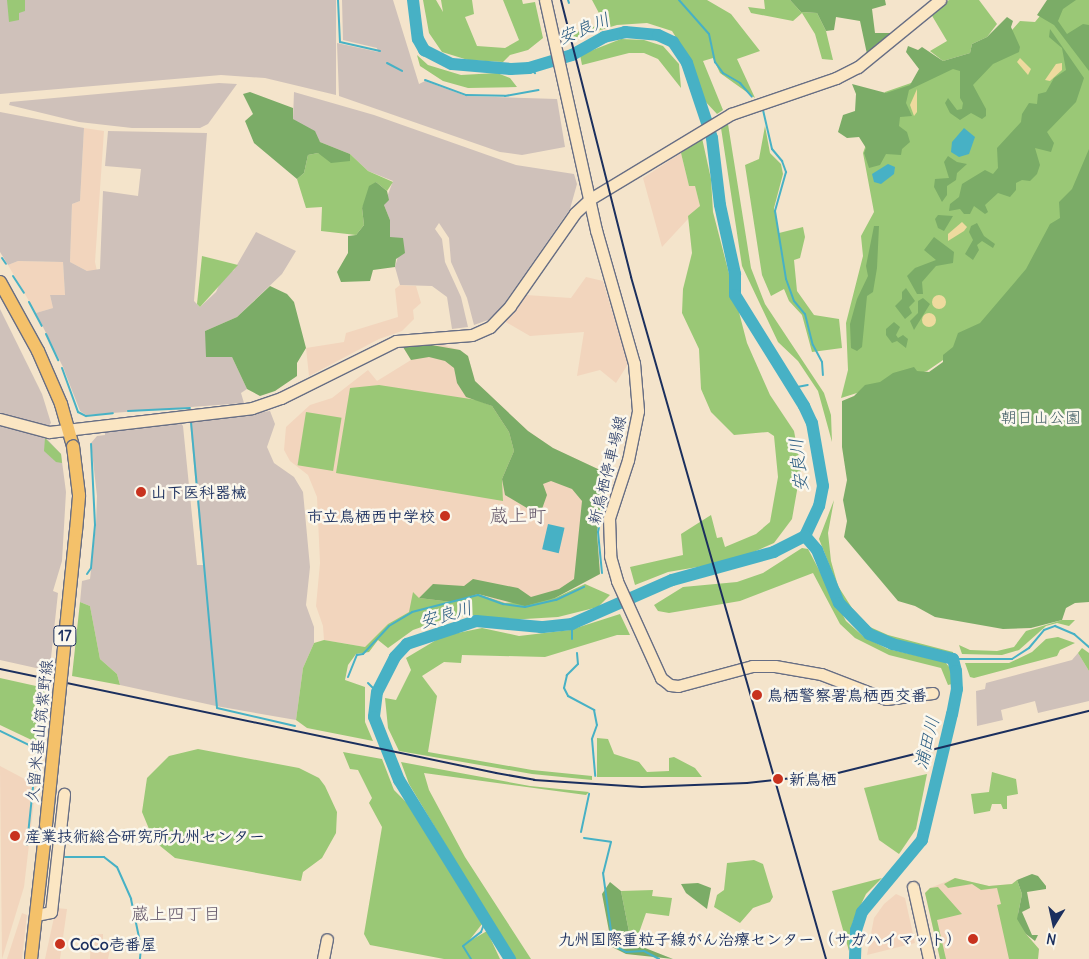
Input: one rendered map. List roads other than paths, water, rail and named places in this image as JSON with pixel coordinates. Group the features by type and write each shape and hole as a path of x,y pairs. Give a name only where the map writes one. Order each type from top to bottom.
{"main road":[{"name":"久留米基山筑紫野線","path":"0,282 38,351 60,404 73,446 78,495 76,532 31,959"}],"street":[{"name":"新鳥栖停車場線","path":"545,0 596,230 634,363 639,400 635,433 618,485 607,533 617,581 633,621 642,633 661,678 670,685 752,666 775,666 821,674 886,700 933,693"},
{"path":"0,419 49,432 87,425 252,408 280,398 396,341 472,335 490,327 510,306 575,213 590,199 728,116 836,78 858,68 940,0"},
{"path":"36,915 51,912 64,794"},
{"path":"913,887 930,959"},
{"path":"323,959 327,939"}],"water":[{"path":"964,128 975,137 969,154 959,157 951,152 952,142"},
{"path":"888,164 895,167 894,174 881,184 874,182 872,174"},
{"path":"548,524 565,528 559,553 542,549"}],"waterway":[{"path":"338,0 340,42 380,51"},
{"name":"安良川","path":"413,0 418,39 424,50 452,64 511,69 529,68 572,55 604,37 625,32 658,35 673,42 687,63 712,138 720,205 735,274 735,295 804,406 812,423 823,486 819,506 805,536 774,552 672,580 572,624 541,627 476,621 407,644 395,657 377,692 374,717 399,780 510,959"},
{"path":"679,0 709,34 715,62 723,73 740,83 752,97"},
{"path":"387,63 402,71"},
{"name":"安良川","path":"529,68 535,73"},
{"path":"425,80 466,95 505,96 538,90"},
{"path":"763,110 772,149 782,161 786,172 775,211 786,279 794,301 805,314 813,345 822,362 823,375"},
{"path":"2,258 6,264"},
{"path":"13,276 24,293"},
{"path":"29,302 42,326"},
{"path":"46,334 58,360"},
{"path":"62,368 78,412 86,416 113,413"},
{"path":"792,388 808,385"},
{"path":"128,411 190,408"},
{"path":"191,422 217,708 295,726"},
{"path":"87,574 91,568 95,525 91,444"},
{"path":"602,573 598,532 607,487 607,473"},
{"name":"浦田川","path":"805,536 817,550 839,603 869,634 892,644 953,659 956,671 957,689 952,714 922,840 862,912 856,930 855,959"},
{"path":"348,677 357,655 363,654 389,626 412,612 478,595 503,604 525,607 556,600 584,587"},
{"path":"572,624 572,639"},
{"path":"953,659 1012,659 1029,648 1044,630 1055,626 1074,634 1089,647"},
{"path":"577,653 578,664 567,675 564,688 568,696 594,710 597,725 592,739 595,776"},
{"path":"368,683 377,692"},
{"path":"0,731 37,749 27,844"},
{"path":"581,832 589,794"},
{"path":"584,838 611,842 603,873 613,945 626,952 644,951 659,959"},
{"path":"65,857 104,857 117,867 131,899 141,947 140,959"},
{"path":"471,959 463,946 481,932 486,919"}],"railway":[{"path":"561,0 631,277 826,959"},
{"path":"0,669 534,780 642,787 747,783 838,773 1089,711"}],"place":[{"name":"山下医科器械","path":"141,492"},
{"name":"市立鳥栖西中学校","path":"445,516"},
{"name":"鳥栖警察署鳥栖西交番","path":"757,695"},
{"name":"新鳥栖","path":"778,779"},
{"name":"産業技術総合研究所九州センター","path":"15,836"},
{"name":"九州国際重粒子線がん治療センター （サガハイマット）","path":"973,939"},
{"name":"CoCo壱番屋","path":"60,944"}],"district":[{"name":"蔵上町","path":"518,516"},
{"name":"蔵上四丁目","path":"176,914"}],"park label":[{"name":"朝日山公園","path":"1041,417"}]}
